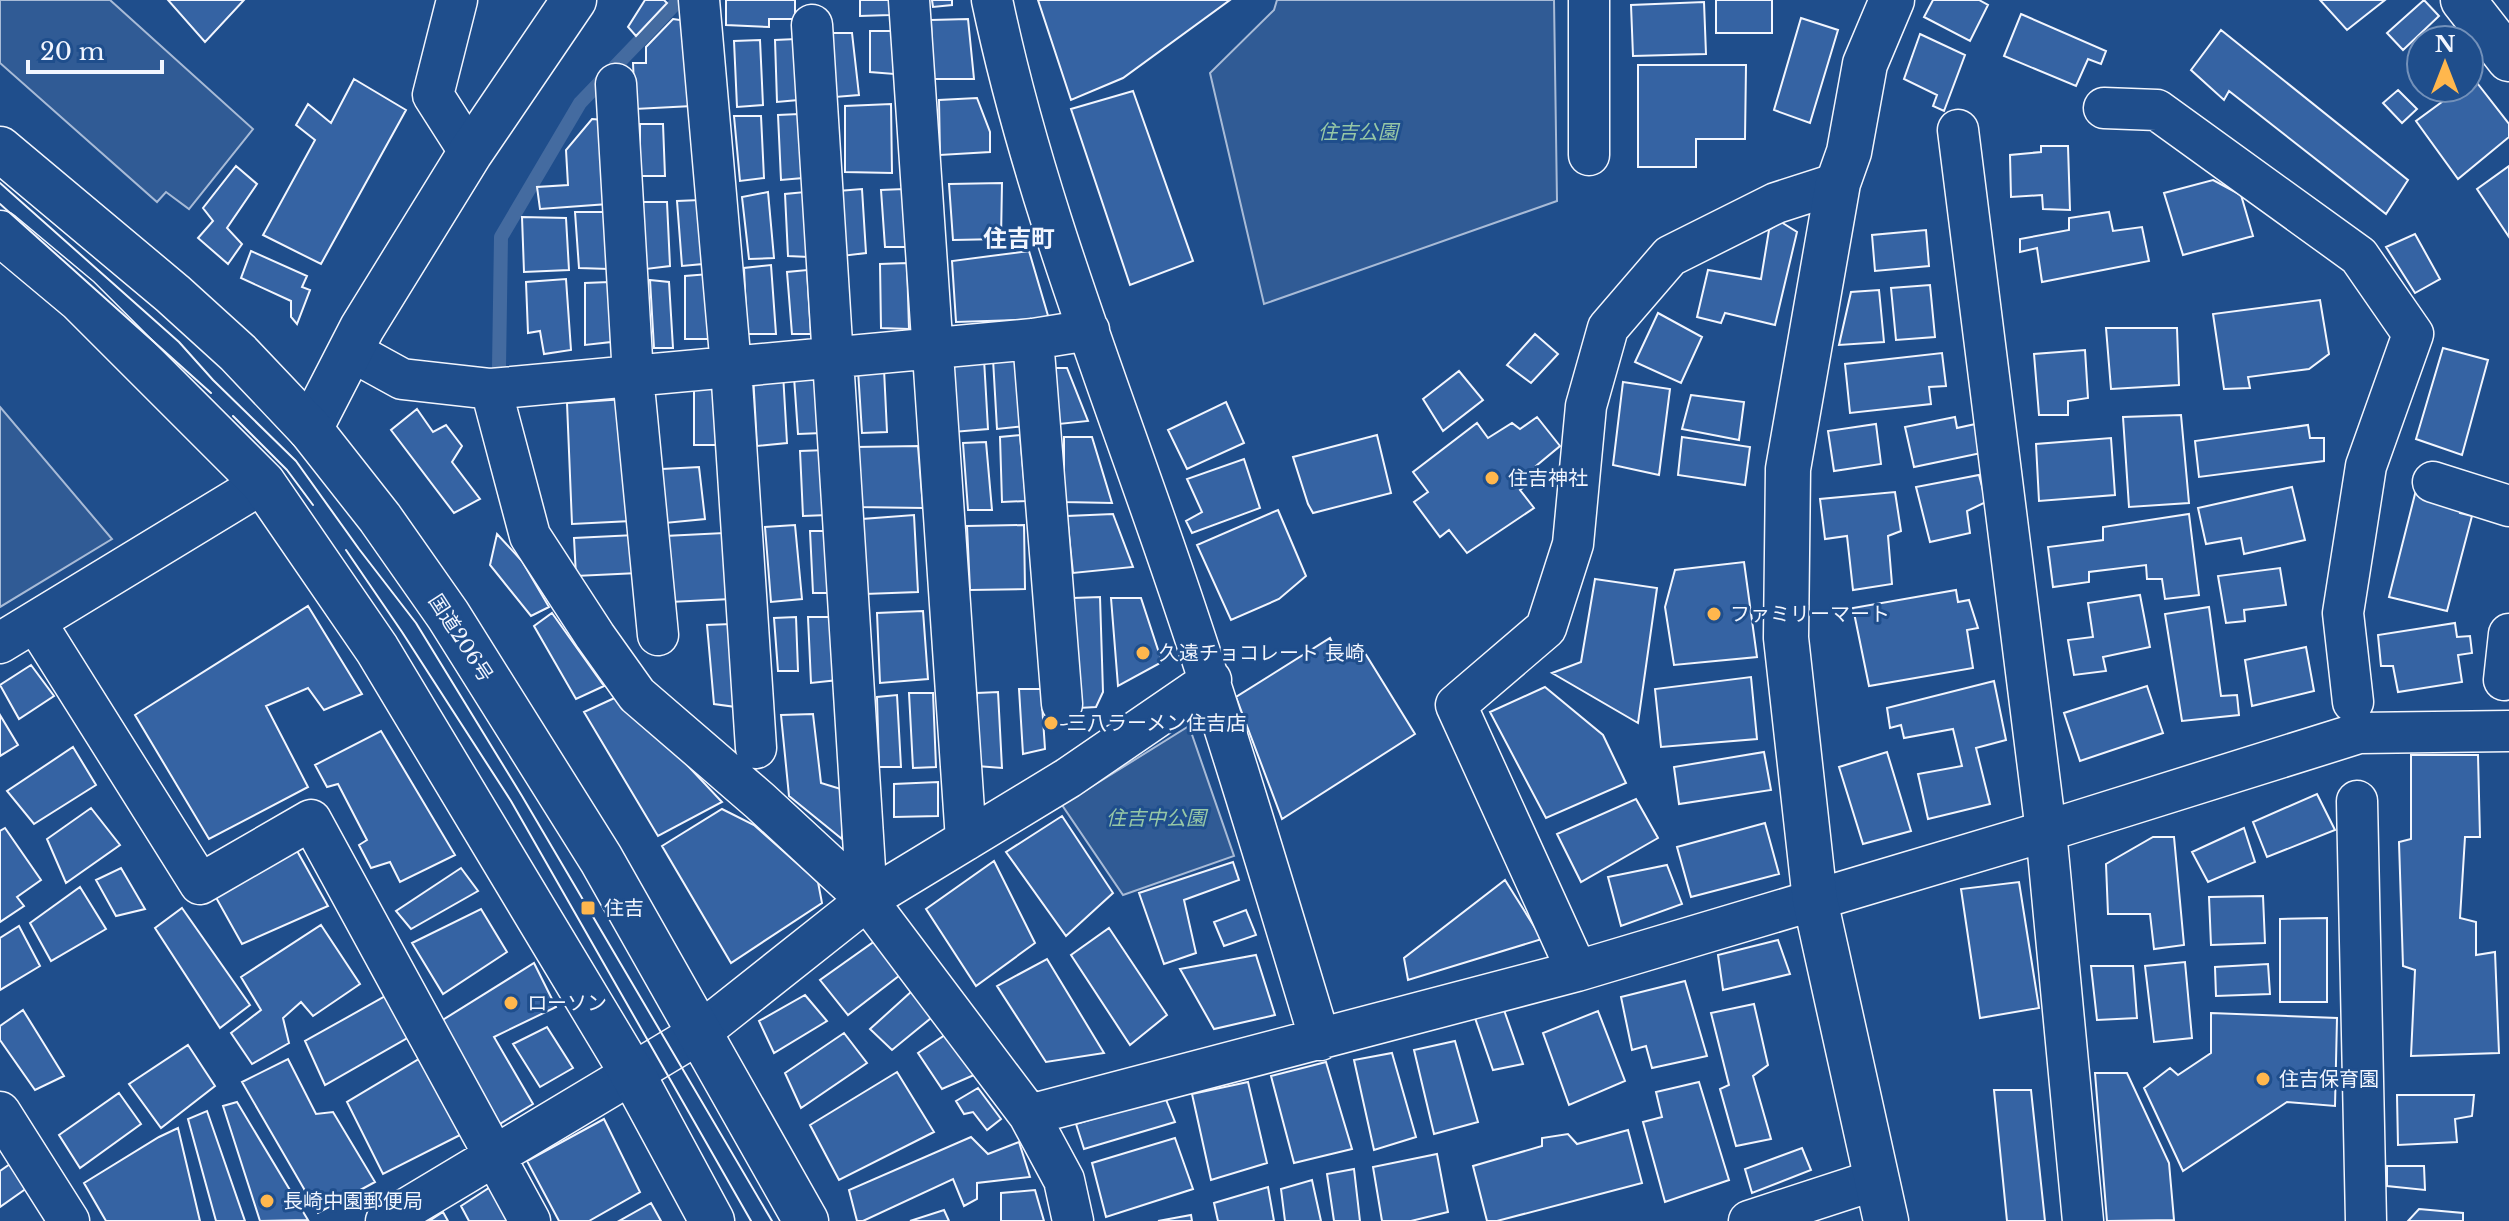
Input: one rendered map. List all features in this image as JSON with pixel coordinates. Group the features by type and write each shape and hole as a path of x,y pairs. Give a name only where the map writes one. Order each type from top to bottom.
{"main road":[{"path":"310,429 362,328 470,153 574,0"},
{"path":"1886,1221 1815,900 1786,638 1788,469 1838,183 1849,152 1865,64 1892,0"},
{"path":"2471,3 2509,59"},
{"name":"国道206号","path":"0,149 173,294 238,353 310,429 380,518 448,615 601,859 806,1221"},
{"path":"0,233 79,299 263,483 377,649 632,1073 712,1221"}],"street":[{"path":"457,0 433,95 470,153"},
{"path":"699,0 731,367 756,748"},
{"path":"909,0 966,840"},
{"path":"992,0 1003,55 1048,212 1211,680 1320,1040"},
{"path":"1589,0 1589,155"},
{"path":"812,25 867,900"},
{"path":"616,84 633,376 658,635"},
{"path":"2104,108 2157,110 2359,256 2413,334 2366,466 2343,613 2353,702"},
{"path":"1958,130 2046,831 2083,1221"},
{"path":"1577,971 1456,705 1546,628 1573,544 1586,406 1608,328 1670,256 1776,203 1838,183"},
{"path":"351,351 402,379 491,389 1033,339 1089,330"},
{"path":"1033,339 1062,704"},
{"path":"491,389 530,536 637,695 760,801 867,900 1029,1115 1064,1180 1073,1221"},
{"path":"2433,482 2509,506"},
{"path":"0,643 263,483"},
{"path":"36,623 200,884 311,820 530,1221"},
{"path":"2504,680 2509,634"},
{"path":"386,1221 698,1034 867,900 1068,778 1211,680"},
{"path":"1029,1115 1577,971 2046,831 2359,733 2509,731"},
{"path":"2357,801 2366,1221"},
{"path":"0,1112 69,1221"},
{"path":"1749,1221 1878,1179"}],"shaded area":[{"path":"0,0 110,0 253,129 189,209 166,192 157,202 0,63"},
{"name":"住吉公園","path":"1277,0 1554,0 1557,201 1264,304 1210,73 1274,10"},
{"path":"0,407 112,539 0,607"},
{"name":"住吉中公園","path":"1189,726 1234,856 1123,895 1062,805"}],"building":[{"path":"168,0 244,0 205,42"},
{"path":"645,0 664,0 667,3 636,36 628,27"},
{"path":"726,0 795,0 795,19 769,19 769,27 726,25"},
{"path":"860,0 890,0 890,15 860,16"},
{"path":"932,0 952,0 952,5 933,7"},
{"path":"1038,0 1230,0 1123,78 1071,100"},
{"path":"1716,0 1772,0 1772,33 1716,33"},
{"path":"1933,0 1979,0 1988,5 1970,41 1924,17"},
{"path":"2320,0 2385,0 2347,30"},
{"path":"2424,0 2439,16 2431,24 2405,24 2403,50 2387,33"},
{"path":"1704,2 1706,54 1633,56 1631,5"},
{"path":"2021,14 2106,51 2101,64 2088,59 2076,86 2004,56"},
{"path":"1801,18 1838,30 1810,123 1774,110"},
{"path":"673,19 687,21 692,106 635,109 633,63 646,63 646,47"},
{"path":"968,19 974,79 933,79 931,20"},
{"path":"2221,30 2408,180 2386,214 2229,91 2224,100 2191,70"},
{"path":"870,31 893,31 894,74 870,72"},
{"path":"830,33 852,33 859,95 835,97"},
{"path":"1920,34 1965,55 1944,111 1933,106 1937,95 1904,79"},
{"path":"796,39 798,100 777,102 775,40"},
{"path":"760,40 763,105 737,107 734,41"},
{"path":"1638,65 1746,65 1745,139 1696,139 1696,167 1638,167"},
{"path":"354,79 406,110 321,264 263,235 315,140 296,125 308,104 331,123"},
{"path":"2398,90 2405,97 2405,104 2412,104 2417,109 2402,123 2383,103"},
{"path":"1133,91 1193,261 1130,285 1071,109"},
{"path":"2485,93 2509,124 2509,137 2458,179 2416,121 2439,104 2485,104"},
{"path":"977,98 990,132 990,152 940,155 939,100"},
{"path":"891,104 892,173 845,172 845,106"},
{"path":"799,114 803,178 781,180 778,115"},
{"path":"734,116 761,116 764,178 740,181"},
{"path":"592,119 604,120 608,204 540,209 537,187 568,185 566,150"},
{"path":"640,124 663,124 665,176 640,176"},
{"path":"2041,146 2068,146 2070,210 2043,209 2042,195 2011,197 2010,155 2041,152"},
{"path":"236,166 257,184 227,228 242,244 228,264 198,238 213,221 203,208"},
{"path":"2509,166 2509,237 2477,189"},
{"path":"2213,180 2241,195 2253,236 2183,255 2164,193"},
{"path":"1002,183 1001,239 953,240 949,184"},
{"path":"862,189 866,253 842,256 838,191"},
{"path":"904,189 907,247 885,247 881,190"},
{"path":"768,192 774,258 749,259 742,197"},
{"path":"805,192 809,257 788,256 785,194"},
{"path":"700,200 703,264 682,266 677,201"},
{"path":"642,202 667,202 670,266 646,269"},
{"path":"575,212 606,212 609,269 579,268"},
{"path":"2109,212 2113,231 2142,227 2149,261 2042,282 2037,248 2020,252 2020,239 2069,230 2069,218"},
{"path":"522,217 566,218 569,270 524,272"},
{"path":"1781,222 1797,232 1775,325 1725,313 1721,323 1697,317 1708,270 1761,279 1769,230"},
{"path":"1926,230 1929,266 1875,271 1872,235"},
{"path":"2415,234 2440,279 2415,293 2386,247"},
{"path":"251,251 307,276 302,287 310,290 297,324 291,317 291,301 241,278"},
{"path":"1029,251 1049,319 956,322 952,261"},
{"path":"907,263 909,329 881,328 880,264"},
{"path":"771,265 776,334 747,334 744,268"},
{"path":"807,270 811,334 792,334 787,272"},
{"path":"709,274 710,339 685,339 685,276"},
{"path":"566,279 571,350 544,354 540,331 528,333 526,282"},
{"path":"650,280 669,282 673,348 654,348"},
{"path":"609,282 611,342 585,345 585,283"},
{"path":"1930,285 1935,337 1896,340 1891,288"},
{"path":"1879,290 1884,342 1839,345 1851,292"},
{"path":"2320,300 2329,354 2309,369 2248,377 2250,388 2224,389 2213,314"},
{"path":"1658,313 1702,337 1681,383 1635,362"},
{"path":"2106,328 2177,328 2179,385 2111,389"},
{"path":"1535,334 1558,354 1531,383 1507,365"},
{"path":"2443,348 2488,360 2462,455 2416,439"},
{"path":"2085,350 2088,398 2068,401 2068,415 2039,415 2034,354"},
{"path":"1942,353 1946,386 1929,387 1931,404 1850,413 1845,364"},
{"path":"1020,358 1025,426 997,429 993,359"},
{"path":"984,359 988,429 953,432 949,360"},
{"path":"1054,368 1067,368 1088,421 1059,424"},
{"path":"884,369 887,432 862,433 858,370"},
{"path":"1459,371 1483,400 1443,431 1423,399"},
{"path":"783,373 787,443 757,446 753,374"},
{"path":"818,374 822,433 798,434 794,377"},
{"path":"719,382 722,445 694,445 694,383"},
{"path":"1623,382 1670,389 1659,475 1613,465"},
{"path":"1691,395 1744,402 1739,440 1682,429"},
{"path":"625,399 631,521 572,524 567,403"},
{"path":"1226,402 1244,443 1187,469 1168,430"},
{"path":"417,409 433,432 446,425 462,446 452,462 480,499 454,513 391,430"},
{"path":"2181,415 2189,503 2129,507 2123,417"},
{"path":"1537,417 1560,446 1536,466 1542,475 1520,490 1534,508 1467,553 1449,530 1440,537 1414,502 1428,492 1413,472 1477,423 1488,438 1512,423 1520,429"},
{"path":"1955,417 1957,428 1980,423 1986,452 1914,467 1905,427"},
{"path":"1876,424 1881,464 1834,471 1828,431"},
{"path":"2308,425 2310,438 2324,438 2324,461 2199,477 2195,441"},
{"path":"1020,435 1026,501 1002,502 1000,437"},
{"path":"1377,435 1391,493 1313,513 1293,457"},
{"path":"1064,437 1092,437 1112,503 1064,502"},
{"path":"1682,437 1750,447 1745,485 1678,475"},
{"path":"2111,438 2115,495 2039,501 2036,444"},
{"path":"986,442 992,510 968,510 963,443"},
{"path":"918,446 923,508 857,507 855,447"},
{"path":"827,450 828,515 803,516 800,451"},
{"path":"1244,459 1260,508 1192,533 1186,521 1202,512 1187,479"},
{"path":"699,467 705,519 665,523 662,469"},
{"path":"1979,475 1986,502 1967,511 1970,533 1930,542 1916,487"},
{"path":"2292,487 2305,540 2244,554 2241,538 2206,544 2198,508"},
{"path":"2416,490 2462,504 2460,513 2472,516 2447,611 2389,597"},
{"path":"1895,492 1901,531 1888,536 1892,584 1853,590 1847,536 1825,539 1820,499"},
{"path":"1278,510 1306,576 1279,599 1231,620 1197,545"},
{"path":"1113,514 1133,567 1073,573 1067,516"},
{"path":"2189,514 2199,595 2165,599 2162,579 2147,579 2146,565 2089,572 2089,582 2053,587 2048,547 2103,540 2103,527"},
{"path":"914,515 918,592 865,594 862,519"},
{"path":"795,525 802,599 771,602 765,527"},
{"path":"1024,525 1025,589 970,590 967,526"},
{"path":"810,531 829,531 833,593 813,593"},
{"path":"724,533 731,599 670,602 665,536"},
{"path":"497,534 522,561 549,607 531,616 490,565"},
{"path":"635,535 638,573 576,576 574,538"},
{"path":"1744,562 1757,657 1674,665 1665,607 1675,570"},
{"path":"2280,568 2286,605 2244,610 2245,621 2226,623 2218,576"},
{"path":"1595,579 1657,588 1638,723 1552,673 1581,662"},
{"path":"1956,590 1958,602 1969,600 1978,628 1967,630 1973,668 1869,686 1853,608"},
{"path":"2140,595 2150,647 2103,657 2106,671 2074,675 2068,640 2093,637 2088,603"},
{"path":"1100,597 1103,692 1096,707 1079,708 1073,598"},
{"path":"1111,598 1141,598 1162,662 1118,686"},
{"path":"308,606 362,694 324,710 308,688 266,706 308,787 209,839 135,715"},
{"path":"2209,607 2221,696 2237,695 2239,715 2182,721 2165,614"},
{"path":"923,611 928,679 880,683 877,613"},
{"path":"552,613 604,686 576,699 534,626"},
{"path":"796,617 798,671 778,671 774,618"},
{"path":"808,617 835,617 838,680 811,683"},
{"path":"2455,623 2457,637 2470,636 2472,653 2458,655 2462,682 2398,692 2393,666 2381,666 2378,635"},
{"path":"731,624 736,707 714,704 707,625"},
{"path":"1330,638 1341,661 1360,645 1415,734 1282,819 1236,697"},
{"path":"2306,647 2314,691 2252,706 2245,660"},
{"path":"31,665 54,696 19,719 0,685"},
{"path":"1751,677 1757,739 1661,747 1655,689"},
{"path":"1994,681 2006,740 1976,748 1990,804 1928,819 1918,774 1962,766 1953,729 1904,738 1901,725 1890,728 1887,708"},
{"path":"2147,686 2163,733 2080,761 2064,713"},
{"path":"1545,687 1603,735 1626,783 1546,818 1490,712"},
{"path":"1019,689 1041,689 1045,749 1023,754"},
{"path":"998,692 1002,768 977,766 977,693"},
{"path":"909,693 933,693 936,767 913,768"},
{"path":"621,695 722,802 658,836 584,712"},
{"path":"897,695 901,767 879,767 877,697"},
{"path":"813,714 821,783 844,790 842,839 789,796 781,715"},
{"path":"0,715 18,745 0,756"},
{"path":"381,731 455,855 400,882 390,862 371,868 359,845 367,840 338,784 327,787 315,765"},
{"path":"73,747 96,785 34,824 7,791"},
{"path":"1764,752 1771,790 1679,804 1674,767"},
{"path":"1887,752 1911,831 1863,844 1839,767"},
{"path":"2411,755 2478,755 2480,837 2465,837 2460,918 2476,922 2476,955 2495,952 2499,1053 2411,1056 2415,970 2403,966 2399,842 2411,839"},
{"path":"938,782 938,816 894,817 894,784"},
{"path":"2317,794 2335,830 2267,857 2253,822"},
{"path":"1636,799 1658,838 1581,882 1557,834"},
{"path":"91,808 120,845 66,883 47,839"},
{"path":"722,809 754,825 818,882 822,903 731,963 662,846"},
{"path":"1062,816 1113,893 1066,936 1006,852"},
{"path":"1765,823 1779,874 1691,897 1677,847"},
{"path":"5,828 41,880 17,897 24,906 0,922 0,831"},
{"path":"2244,828 2255,862 2208,882 2192,852"},
{"path":"2153,837 2174,837 2184,945 2154,949 2150,914 2108,914 2106,864"},
{"path":"296,849 328,906 242,944 214,894"},
{"path":"994,861 1035,943 976,986 926,909"},
{"path":"1233,862 1239,880 1184,900 1196,953 1164,964 1139,893"},
{"path":"1667,865 1682,904 1621,926 1608,877"},
{"path":"121,868 145,909 116,916 96,880"},
{"path":"461,868 478,891 411,929 396,911"},
{"path":"1505,880 1542,939 1408,980 1404,958"},
{"path":"2019,882 2039,1008 1980,1018 1961,889"},
{"path":"80,887 106,929 51,961 30,923"},
{"path":"2263,896 2265,943 2211,945 2209,897"},
{"path":"182,908 250,1005 220,1028 155,928"},
{"path":"481,909 507,952 443,994 412,943"},
{"path":"1246,910 1256,935 1224,946 1214,922"},
{"path":"2327,918 2327,1002 2280,1002 2280,919"},
{"path":"321,925 360,984 313,1016 301,1002 283,1018 289,1043 252,1064 231,1033 261,1010 241,977"},
{"path":"19,926 40,966 0,990 0,938"},
{"path":"1109,928 1167,1015 1130,1045 1071,955"},
{"path":"882,936 904,972 848,1015 820,980"},
{"path":"1778,940 1790,974 1723,990 1718,955"},
{"path":"1256,955 1275,1015 1214,1029 1180,969"},
{"path":"1047,959 1104,1053 1046,1062 997,986"},
{"path":"2185,962 2192,1038 2154,1042 2145,966"},
{"path":"534,963 556,1007 494,1037 533,1104 498,1125 441,1021"},
{"path":"2268,964 2270,994 2216,996 2215,967"},
{"path":"2091,966 2133,966 2137,1018 2097,1020"},
{"path":"1685,981 1707,1056 1652,1068 1646,1046 1632,1050 1621,997"},
{"path":"912,991 931,1018 892,1050 870,1029"},
{"path":"389,994 409,1037 325,1085 305,1041"},
{"path":"805,995 827,1021 774,1053 759,1021"},
{"path":"1754,1004 1768,1065 1753,1076 1771,1139 1736,1146 1720,1089 1729,1085 1711,1013"},
{"path":"23,1010 64,1076 35,1090 0,1040 0,1026"},
{"path":"1504,1010 1523,1064 1493,1070 1475,1018"},
{"path":"1598,1011 1625,1081 1569,1105 1543,1033"},
{"path":"2211,1013 2337,1018 2335,1106 2287,1102 2183,1171 2144,1088 2170,1068 2178,1075 2211,1053"},
{"path":"547,1027 573,1068 540,1087 513,1044"},
{"path":"844,1033 867,1063 801,1108 785,1073"},
{"path":"948,1033 974,1075 942,1089 918,1053"},
{"path":"1455,1041 1478,1122 1434,1134 1414,1050"},
{"path":"188,1045 215,1086 161,1128 129,1084"},
{"path":"429,1053 472,1129 383,1174 347,1102"},
{"path":"1392,1053 1416,1137 1374,1150 1354,1060"},
{"path":"288,1059 316,1114 333,1112 375,1182 318,1213 242,1082"},
{"path":"1326,1062 1352,1149 1294,1163 1271,1076"},
{"path":"897,1072 934,1132 839,1180 810,1125"},
{"path":"2095,1073 2127,1073 2169,1163 2174,1220 2107,1221"},
{"path":"1248,1082 1267,1163 1211,1180 1192,1094"},
{"path":"1699,1082 1729,1180 1665,1202 1643,1122 1662,1117 1656,1092"},
{"path":"978,1088 1001,1119 987,1130 973,1112 964,1114 956,1101"},
{"path":"1994,1090 2031,1090 2045,1221 2007,1221"},
{"path":"119,1093 141,1124 80,1168 59,1135"},
{"path":"2397,1095 2474,1095 2472,1116 2455,1119 2457,1142 2398,1145"},
{"path":"1165,1097 1175,1122 1084,1149 1076,1124"},
{"path":"237,1102 308,1220 260,1221 223,1106"},
{"path":"207,1111 245,1221 216,1221 188,1119"},
{"path":"604,1119 640,1192 589,1221 559,1221 527,1161"},
{"path":"178,1128 200,1221 106,1221 84,1183"},
{"path":"1628,1130 1642,1183 1487,1221 1473,1166 1542,1146 1542,1138 1568,1134 1577,1144"},
{"path":"971,1137 988,1154 1019,1142 1030,1177 977,1183 977,1199 964,1206 953,1179 863,1221 857,1221 849,1190"},
{"path":"1175,1138 1193,1189 1106,1217 1092,1163"},
{"path":"1802,1148 1811,1170 1752,1193 1745,1169"},
{"path":"1437,1154 1448,1212 1411,1221 1382,1221 1373,1167"},
{"path":"13,1162 27,1188 0,1207 0,1171"},
{"path":"2387,1166 2424,1166 2425,1190 2387,1186"},
{"path":"1354,1169 1360,1221 1334,1221 1327,1174"},
{"path":"1312,1180 1321,1221 1285,1221 1281,1189"},
{"path":"498,1182 520,1221 469,1221 461,1206"},
{"path":"1268,1187 1274,1221 1218,1221 1214,1203"},
{"path":"1035,1190 1044,1221 1001,1221 1001,1193"},
{"path":"651,1203 661,1221 619,1221"},
{"path":"2419,1209 2463,1213 2463,1221 2408,1221"},
{"path":"944,1210 949,1221 910,1221"},
{"path":"443,1212 448,1221 429,1221"},
{"path":"1191,1215 1192,1221 1158,1221"}],"waterway":[{"path":"499,367 501,237 580,103 679,0"}],"tram line":[{"path":"0,183 179,342 296,461 416,623 522,796 772,1221"},
{"path":"0,204 211,393"},
{"path":"233,416 287,470 313,505"},
{"path":"346,550 511,801 751,1221"}],"place":[{"name":"住吉神社","path":"1492,478"},
{"name":"ファミリーマート","path":"1714,614"},
{"name":"久遠チョコレート 長崎","path":"1143,653"},
{"name":"三八ラーメン住吉店","path":"1051,723"},
{"name":"住吉","path":"588,908"},
{"name":"ローソン","path":"511,1003"},
{"name":"住吉保育園","path":"2263,1079"},
{"name":"長崎中園郵便局","path":"267,1201"}],"district":[{"name":"住吉町","path":"1019,239"}]}
